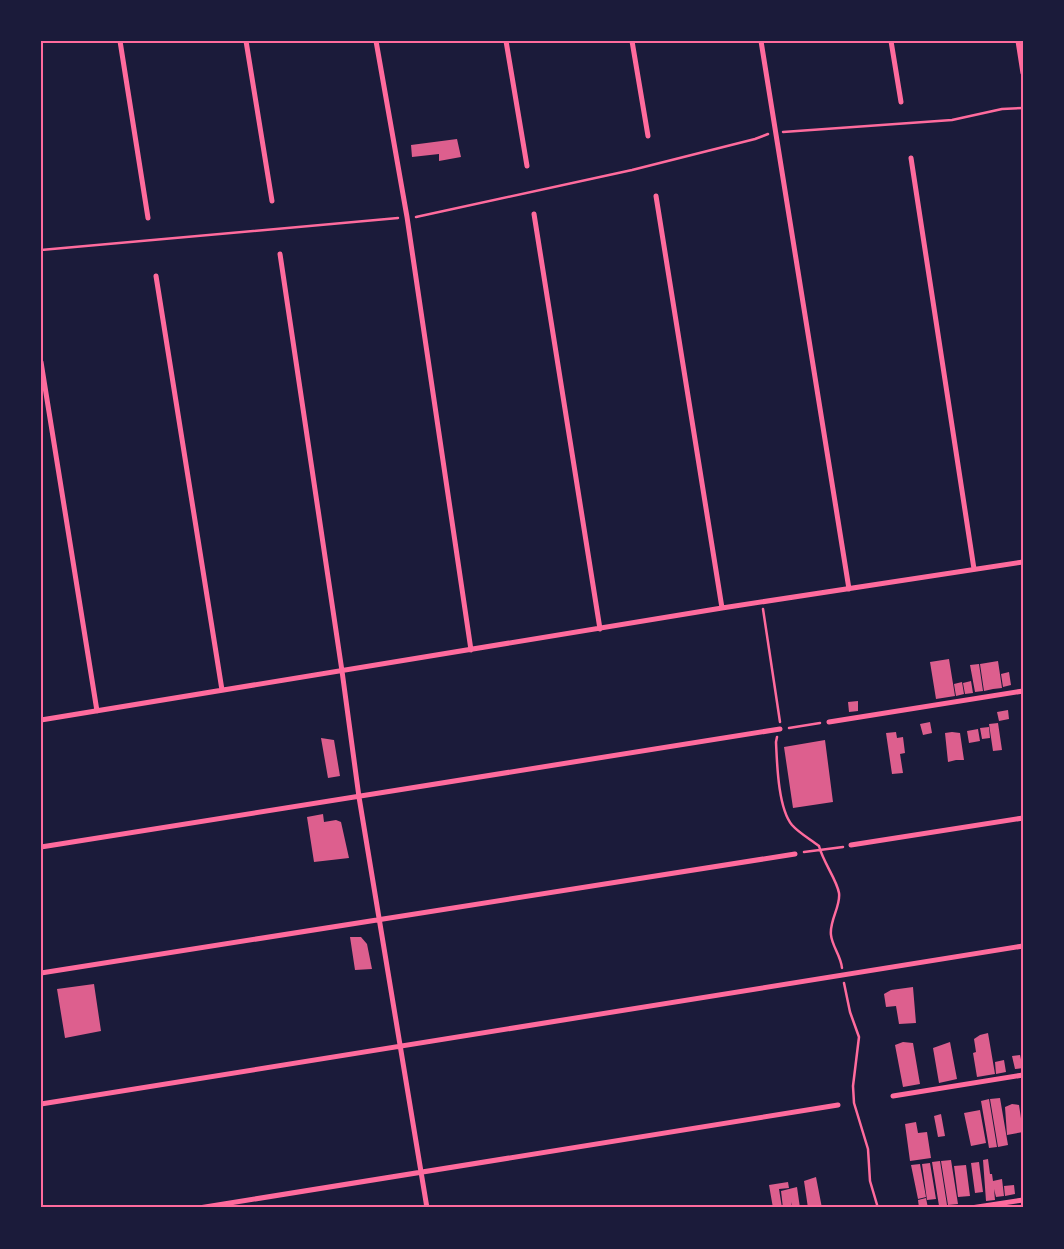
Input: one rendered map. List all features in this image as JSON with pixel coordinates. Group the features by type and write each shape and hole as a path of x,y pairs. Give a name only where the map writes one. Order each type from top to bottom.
{"street":[{"path":"120,41 148,218"},
{"path":"246,41 272,201"},
{"path":"376,41 406,217 471,650"},
{"path":"506,41 527,166"},
{"path":"632,41 648,136"},
{"path":"761,41 849,588"},
{"path":"891,41 901,102"},
{"path":"1018,41 1023,73"},
{"path":"910,158 974,569"},
{"path":"656,196 722,608"},
{"path":"534,214 600,629"},
{"path":"280,254 359,797 428,1208"},
{"path":"156,276 222,690"},
{"path":"41,362 97,711"},
{"path":"41,720 722,608 1023,562"},
{"path":"829,722 1023,691"},
{"path":"41,847 780,729"},
{"path":"851,845 1023,818"},
{"path":"41,973 795,854"},
{"path":"41,1104 1023,946"},
{"path":"893,1096 1023,1075"},
{"path":"199,1208 838,1105"},
{"path":"971,1208 1023,1200"}],"path":[{"path":"41,250 422,216 632,170 754,139 775,131 790,133 952,120 1002,109 1023,108"},
{"path":"762,603 780,721 776,742 776,756 785,812 790,823 819,846 839,891 839,900 830,934 841,961 850,1012 859,1037 853,1086 854,1103 868,1150 870,1181 878,1208"},
{"path":"780,729 829,722"},
{"path":"795,854 851,845"}],"building":[{"path":"457,139 461,157 439,161 439,154 412,157 411,145"},
{"path":"949,659 955,696 936,699 930,662"},
{"path":"998,661 1002,688 984,691 980,664"},
{"path":"979,664 983,691 975,692 970,665"},
{"path":"1009,672 1011,685 1003,687 1001,674"},
{"path":"971,681 973,693 965,694 963,683"},
{"path":"962,682 964,694 956,696 954,684"},
{"path":"858,701 858,711 849,712 848,702"},
{"path":"1008,710 1009,719 999,721 997,712"},
{"path":"930,722 932,733 923,735 920,724"},
{"path":"998,723 1002,750 993,751 989,724"},
{"path":"989,727 990,738 982,739 980,728"},
{"path":"978,729 980,741 969,743 967,731"},
{"path":"896,732 897,738 903,737 905,753 900,754 903,773 892,774 886,733"},
{"path":"945,733 960,733 964,760 948,762"},
{"path":"321,738 334,740 340,776 328,778"},
{"path":"825,740 833,802 793,808 784,747"},
{"path":"323,814 324,822 336,820 341,822 349,858 314,862 307,817"},
{"path":"350,937 361,937 367,944 372,969 355,970"},
{"path":"94,984 101,1031 65,1038 57,989"},
{"path":"913,987 916,1023 899,1024 896,1006 886,1007 884,994 891,990"},
{"path":"988,1033 995,1074 977,1077 973,1053 976,1052 974,1039"},
{"path":"903,1042 913,1043 920,1084 903,1087 895,1045"},
{"path":"950,1042 957,1079 939,1083 933,1048"},
{"path":"1020,1055 1023,1068 1015,1069 1012,1056"},
{"path":"1004,1060 1006,1072 996,1074 995,1062"},
{"path":"1000,1098 1008,1145 998,1147 990,1099"},
{"path":"989,1099 997,1147 989,1148 981,1101"},
{"path":"1012,1104 1019,1105 1023,1132 1007,1135 1005,1107"},
{"path":"980,1110 986,1143 971,1146 964,1113"},
{"path":"941,1114 945,1136 938,1137 934,1116"},
{"path":"916,1122 918,1133 927,1132 931,1158 910,1161 905,1124"},
{"path":"988,1159 993,1181 1002,1179 1004,1196 996,1197 994,1189 995,1200 986,1201 983,1160"},
{"path":"951,1160 958,1204 948,1205 941,1161"},
{"path":"940,1161 947,1205 939,1206 932,1162"},
{"path":"979,1162 983,1192 975,1193 971,1163"},
{"path":"930,1163 936,1199 927,1200 922,1164"},
{"path":"920,1164 926,1197 918,1199 911,1165"},
{"path":"966,1165 970,1196 958,1197 954,1166"},
{"path":"816,1177 822,1208 808,1208 804,1181"},
{"path":"788,1182 789,1188 779,1189 782,1208 773,1208 769,1185"},
{"path":"1014,1185 1015,1194 1005,1196 1004,1186"},
{"path":"797,1187 800,1208 792,1208 791,1202 791,1208 783,1208 781,1191"},
{"path":"926,1198 928,1208 919,1208 918,1200"}]}
